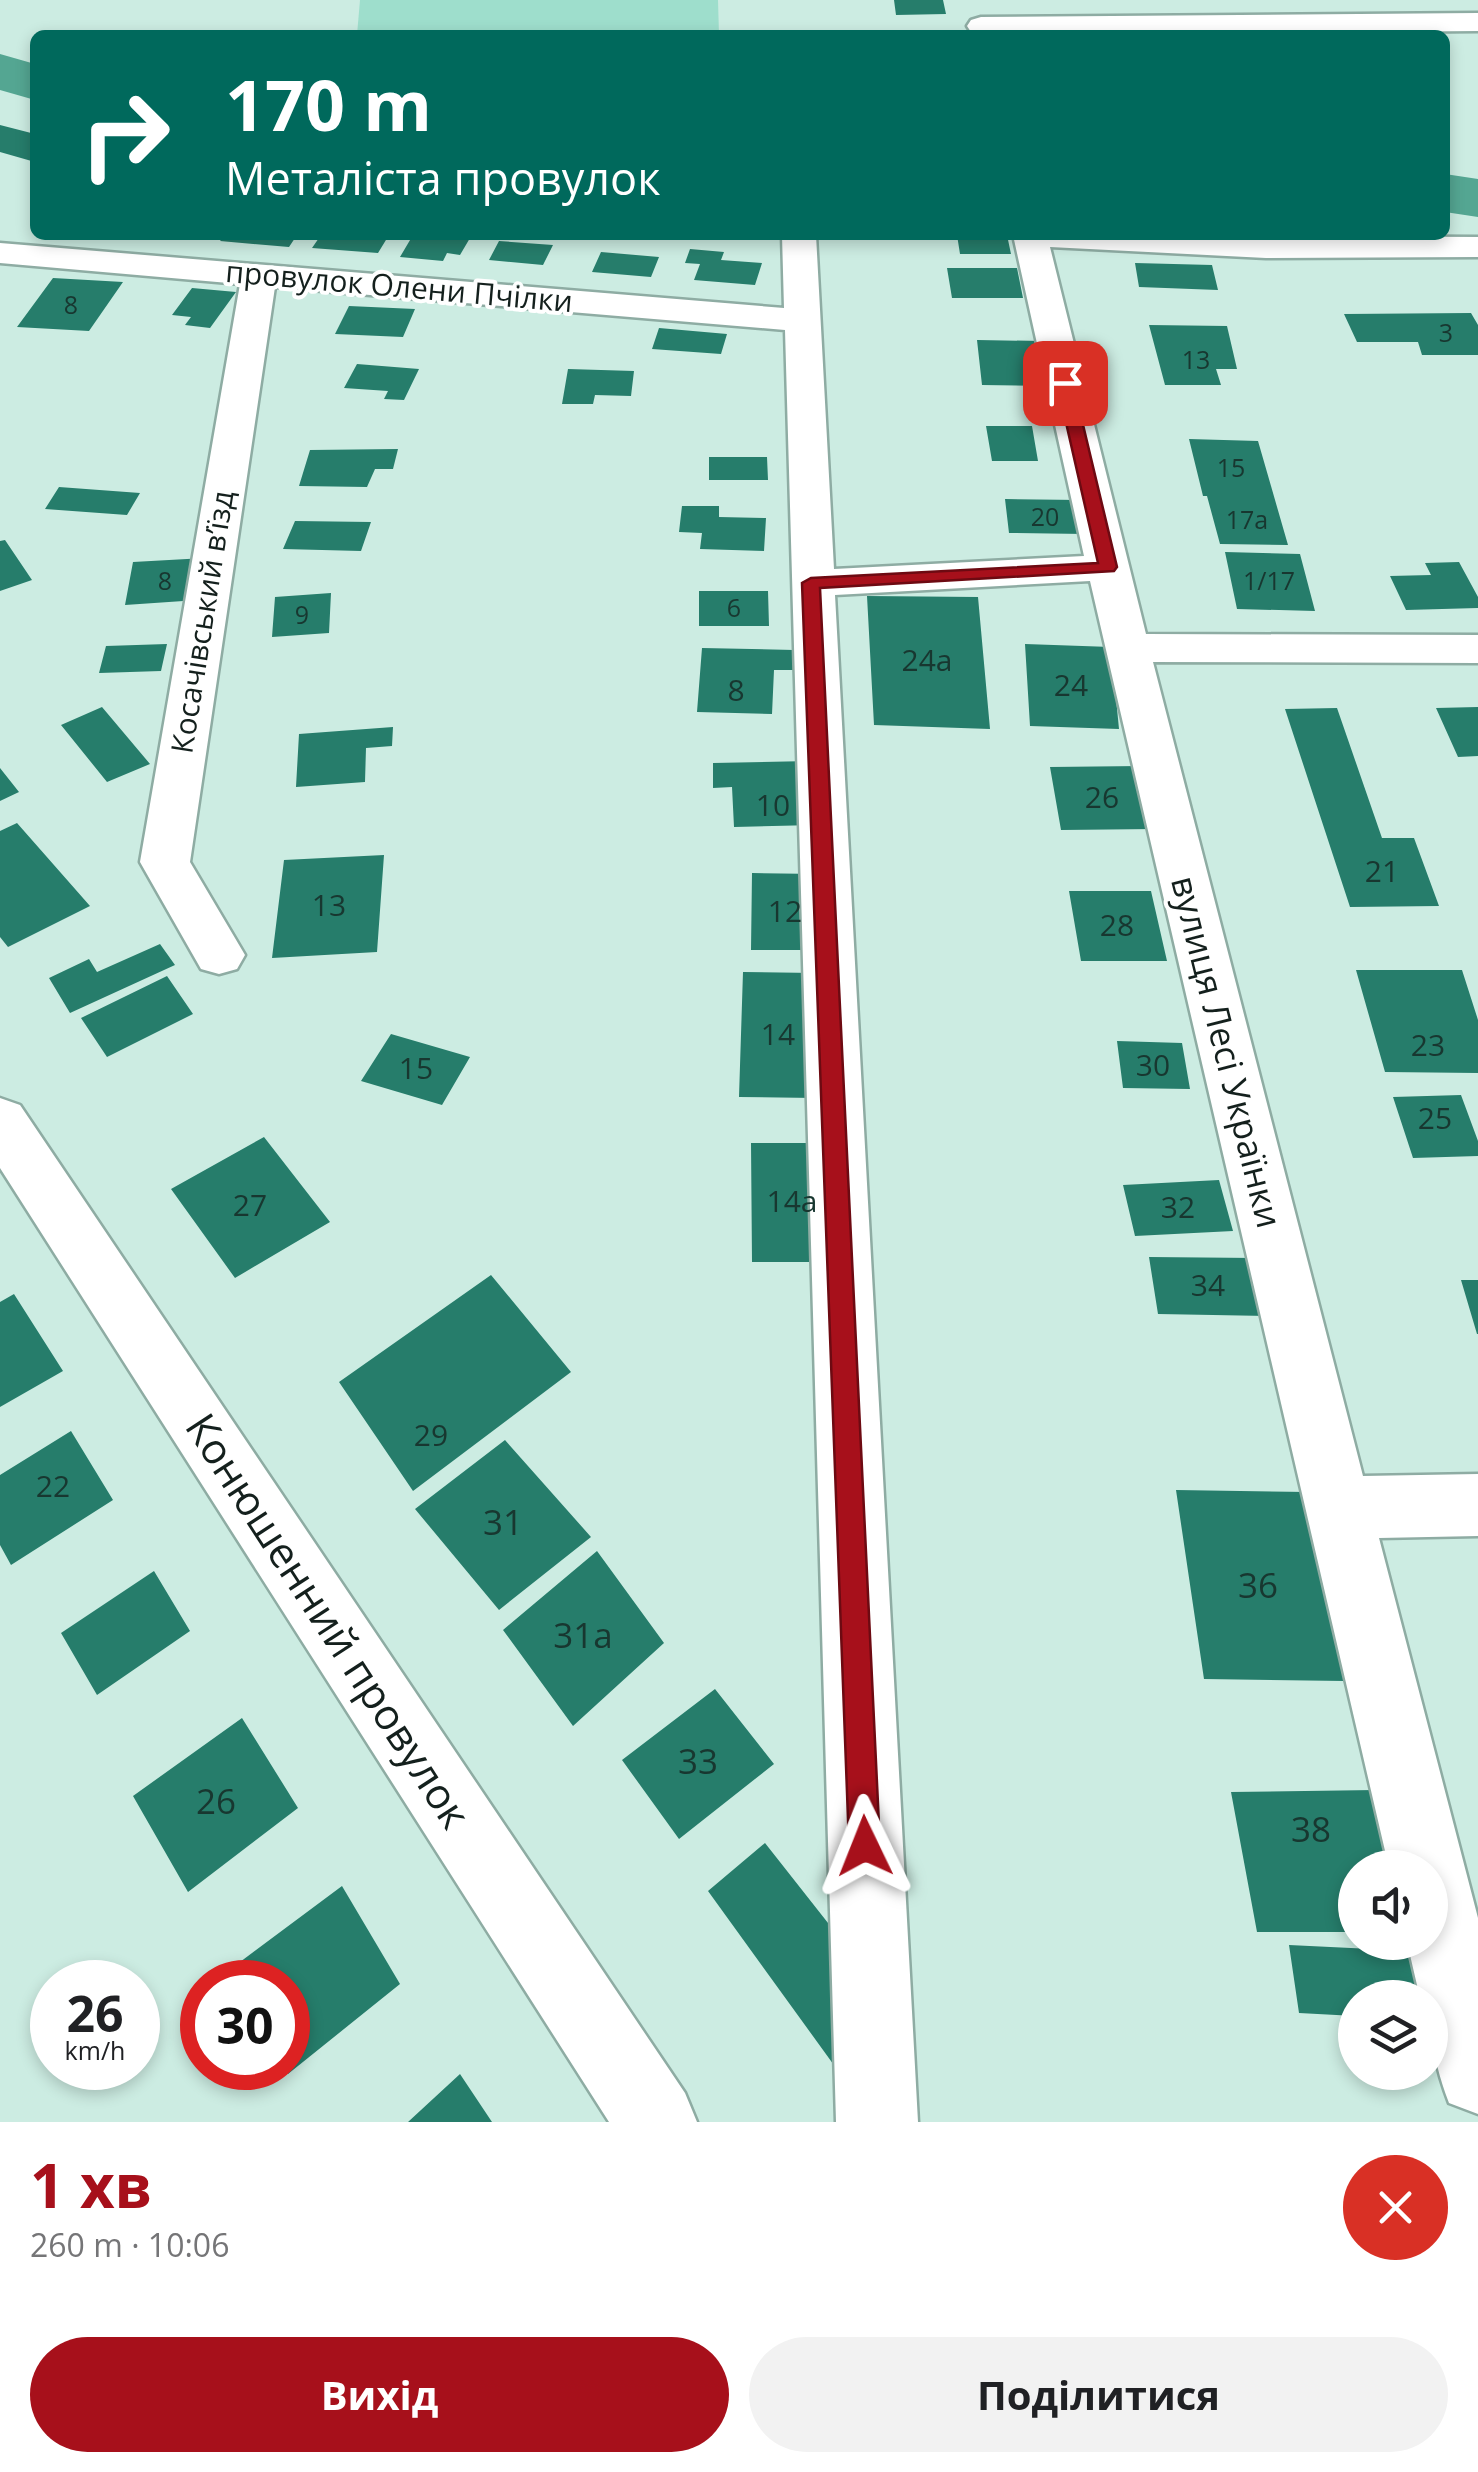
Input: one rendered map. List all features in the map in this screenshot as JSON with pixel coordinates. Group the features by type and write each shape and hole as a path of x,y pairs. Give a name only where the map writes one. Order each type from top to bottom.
{"street":[{"path":"980,20 1478,22"},
{"path":"798,240 877,2122"},
{"name":"вулиця Лесі Українки","path":"1031,240 1127,648 1423,1850"},
{"path":"1121,240 1266,248 1478,247"},
{"name":"провулок Олени Пчілки","path":"0,253 799,320"},
{"name":"Косачівський в’їзд","path":"219,955 165,862 258,276"},
{"path":"811,583 1108,567"},
{"path":"1127,648 1478,648"},
{"name":"Конюшенний провулок","path":"0,1121 656,2122"},
{"path":"1338,1507 1478,1505"},
{"path":"1448,1952 1478,2074"}],"green space":[{"path":"360,0 718,0 719,30 357,30"}],"building":[{"path":"894,0 943,0 946,14 896,15"},
{"path":"0,125 30,133 30,161 0,152"},
{"path":"221,240 294,240 289,247"},
{"path":"318,240 386,240 378,253 312,248"},
{"path":"410,240 469,240 460,255 447,253 443,261 400,257"},
{"path":"958,240 1008,240 1011,254 960,254"},
{"path":"499,241 553,245 543,265 489,260"},
{"path":"690,249 724,252 721,260 762,263 755,285 694,280 700,264 685,263"},
{"path":"601,252 659,257 651,277 592,272"},
{"path":"1135,263 1212,265 1218,290 1139,287"},
{"path":"947,268 1017,268 1023,298 952,298"},
{"path":"53,278 123,282 89,331 17,327"},
{"path":"192,288 236,292 210,328 185,325 191,317 172,315"},
{"path":"349,306 415,309 403,337 335,334"},
{"path":"1471,313 1478,325 1478,355 1422,355 1418,342 1357,342 1344,314"},
{"path":"1149,325 1227,326 1237,369 1216,369 1221,385 1165,385"},
{"path":"659,328 727,334 721,354 652,349"},
{"path":"977,340 1041,341 1047,386 982,385"},
{"path":"357,364 419,369 404,400 384,399 388,391 344,388"},
{"path":"568,369 634,371 631,396 595,395 593,404 562,404"},
{"path":"986,426 1032,426 1038,461 992,461"},
{"path":"1189,439 1258,441 1288,545 1220,544"},
{"path":"398,449 393,469 375,469 367,487 299,486 310,450"},
{"path":"709,457 767,457 768,480 709,480"},
{"path":"59,487 140,493 127,515 45,509"},
{"path":"1005,499 1079,500 1085,534 1009,533"},
{"path":"682,506 719,506 719,517 766,518 764,551 700,549 702,533 679,532"},
{"path":"295,521 371,522 361,551 283,549"},
{"path":"5,540 32,580 0,591 0,541"},
{"path":"1225,552 1300,554 1315,611 1237,609"},
{"path":"205,558 198,600 125,605 133,562"},
{"path":"1459,562 1478,597 1478,608 1406,610 1390,576 1431,575 1425,563"},
{"path":"699,591 768,591 769,626 699,626"},
{"path":"331,593 329,633 272,637 275,597"},
{"path":"867,596 978,597 990,729 874,725"},
{"path":"167,644 161,671 99,673 106,646"},
{"path":"1025,644 1111,647 1119,729 1030,726"},
{"path":"702,648 794,650 794,670 774,670 772,714 697,712"},
{"path":"102,707 150,764 107,782 61,725"},
{"path":"1478,707 1478,756 1458,757 1436,708"},
{"path":"1337,708 1382,838 1414,838 1439,906 1350,907 1285,709"},
{"path":"393,727 392,746 366,748 365,782 296,787 299,734"},
{"path":"810,761 815,825 734,827 732,787 713,788 713,763"},
{"path":"1141,766 1155,829 1061,830 1050,767"},
{"path":"0,768 19,792 0,801"},
{"path":"17,823 90,906 8,947 0,937 0,831"},
{"path":"384,855 377,952 272,958 284,860"},
{"path":"752,873 819,874 820,950 751,950"},
{"path":"1069,891 1151,891 1167,961 1081,961"},
{"path":"160,944 175,965 70,1013 49,978 89,959 97,972"},
{"path":"1356,970 1462,970 1478,1020 1478,1073 1385,1072"},
{"path":"743,972 815,973 815,1098 739,1097"},
{"path":"167,976 193,1014 107,1057 81,1018"},
{"path":"391,1034 470,1057 442,1105 361,1081"},
{"path":"1117,1041 1182,1043 1190,1089 1123,1088"},
{"path":"1461,1095 1478,1141 1478,1156 1413,1158 1393,1097"},
{"path":"264,1137 330,1222 235,1278 171,1189"},
{"path":"751,1143 829,1143 834,1262 752,1262"},
{"path":"1219,1180 1233,1231 1135,1236 1123,1185"},
{"path":"1149,1257 1256,1258 1268,1316 1158,1314"},
{"path":"491,1275 571,1372 413,1491 339,1382"},
{"path":"1461,1280 1478,1280 1478,1334 1477,1334"},
{"path":"14,1294 63,1371 0,1407 0,1302"},
{"path":"71,1431 113,1500 11,1565 0,1545 0,1475"},
{"path":"505,1440 591,1537 499,1610 415,1509"},
{"path":"1176,1490 1307,1492 1345,1681 1204,1679"},
{"path":"597,1551 664,1643 573,1726 503,1630"},
{"path":"154,1571 190,1631 97,1695 61,1633"},
{"path":"715,1689 774,1764 679,1839 622,1760"},
{"path":"242,1718 298,1808 188,1892 133,1796"},
{"path":"1375,1790 1388,1850 1338,1850 1338,1932 1257,1932 1231,1792"},
{"path":"765,1843 854,1956 857,2097 708,1891"},
{"path":"342,1886 400,1984 310,2056 310,1960 243,1960"},
{"path":"1289,1945 1338,1947 1338,1960 1415,1960 1419,1980 1338,1980 1338,2015 1299,2013"},
{"path":"460,2074 492,2122 408,2122"}],"waterway":[{"path":"0,71 30,81"},
{"path":"1450,194 1478,198"}],"route":[{"path":"865,1846 811,583 1108,567 1065,383"}]}
